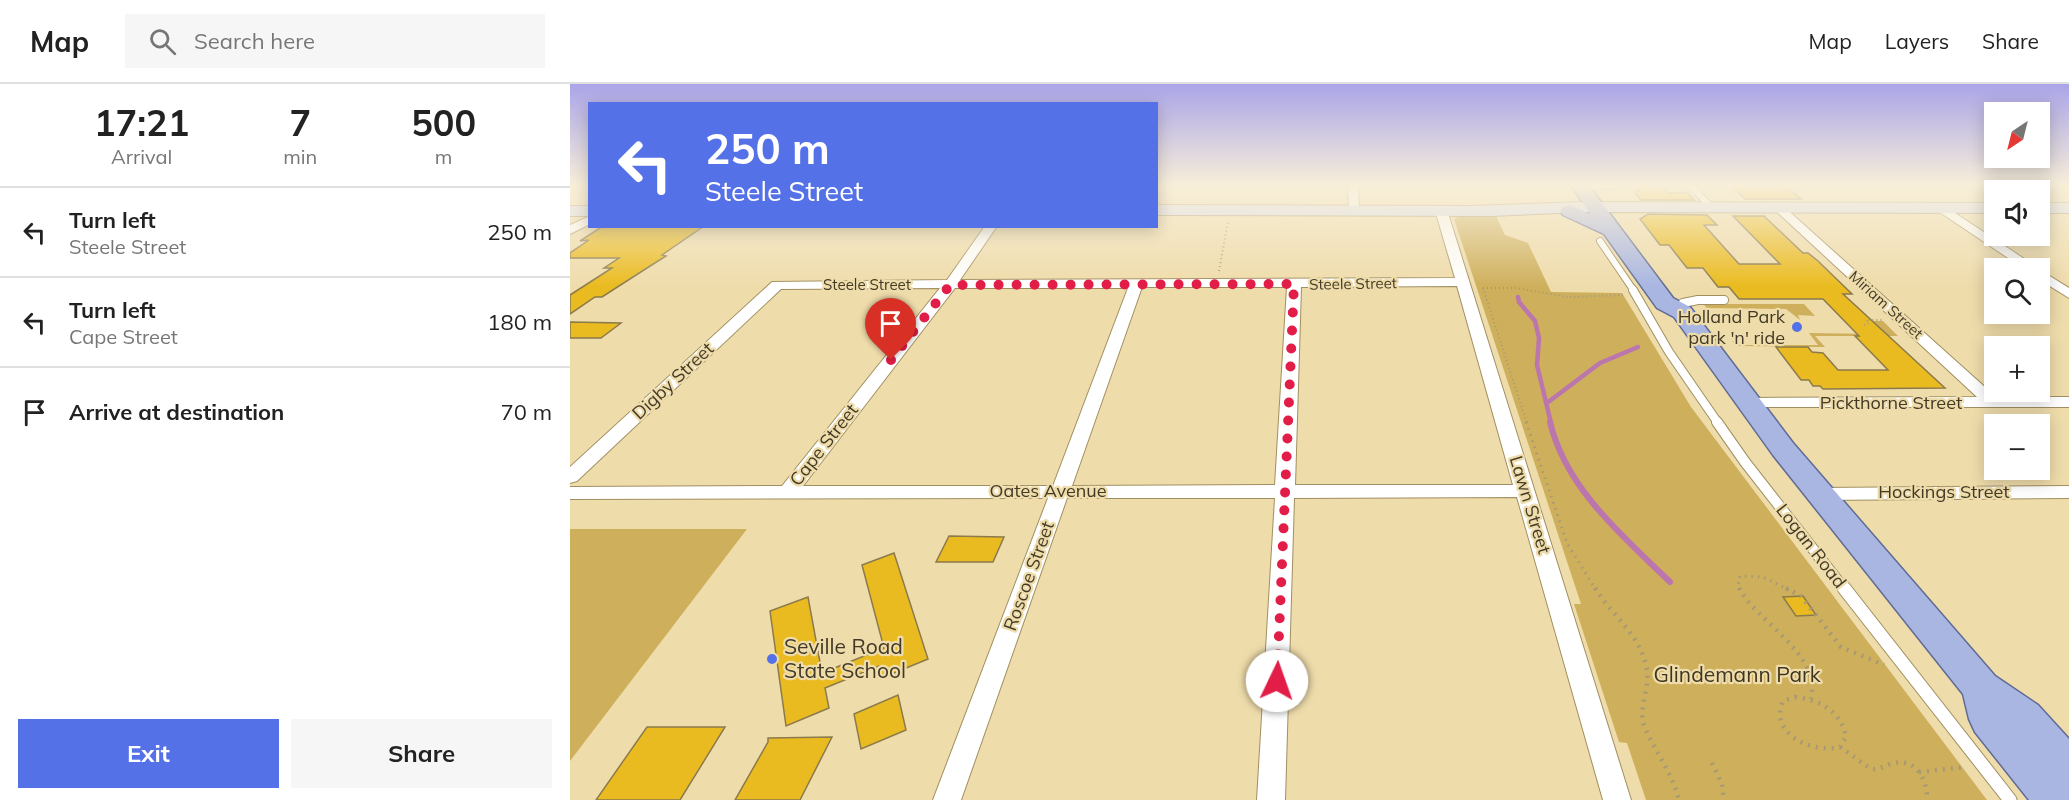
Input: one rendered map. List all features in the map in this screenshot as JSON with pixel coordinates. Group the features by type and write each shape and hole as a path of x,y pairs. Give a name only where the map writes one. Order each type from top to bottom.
{"main road":[{"path":"1579,219 1605,236"},
{"name":"Logan Road","path":"1600,219 1605,236 1635,278 1665,303 1683,308"},
{"name":"Logan Road","path":"1612,219 1683,308 1748,403 1820,494 1981,688 2024,718 2061,752"},
{"name":"Logan Road","path":"1981,688 1989,719 2056,800"}],"street":[{"name":"Lawn Street","path":"1445,219 1470,286 1526,491 1617,800"},
{"name":"Miriam Street","path":"1792,219 1993,403"},
{"path":"1958,219 2016,258"},
{"path":"570,230 588,220"},
{"name":"Cape Street","path":"788,492 950,285 991,228"},
{"path":"2050,281 2069,294"},
{"path":"1271,800 1294,284"},
{"name":"Steele Street","path":"777,285 1470,286"},
{"name":"Digby Street","path":"570,477 777,285"},
{"name":"Roscoe Street","path":"947,800 1136,285"},
{"name":"Pickthorne Street","path":"1748,403 2069,402"},
{"name":"Oates Avenue","path":"570,492 1526,491"},
{"name":"Hockings Street","path":"1820,494 2069,492"}],"lane":[{"name":"Logan Road","path":"1635,278 1636,295 1669,352 1745,462 2010,800"},
{"path":"1683,308 1698,300 1724,300"}],"path":[{"path":"1217,285 1229,219"},
{"path":"1636,295 1568,297 1516,288 1470,286 1520,399 1536,456 1567,543 1598,593 1631,631 1641,650 1647,669 1648,687 1643,721 1653,746 1674,780 1679,800"},
{"path":"1864,325 1869,322 1866,320 1881,320"},
{"path":"1811,699 1811,683 1798,653 1780,629 1742,592 1738,585 1740,576 1763,577 1782,585 1801,596 1841,647 1874,661 1910,672"},
{"path":"1795,697 1811,699 1826,706 1843,725 1846,737 1840,747 1829,751 1815,749 1800,742 1783,726 1778,715 1784,701 1795,697"},
{"path":"1840,747 1872,769 1878,770 1900,762 1919,772 1927,783 1927,800"},
{"path":"1712,763 1722,784 1724,800"},
{"path":"1919,772 1983,765"}],"green space":[{"name":"Glindemann Park","path":"1454,219 1498,219 1505,235 1528,243 1551,292 1622,293 1691,407 1987,800 1646,800 1627,743 1619,742 1574,604 1581,604"},
{"path":"1703,304 1804,304 1815,316 1798,315 1800,320 1786,309 1707,308"},
{"path":"1869,321 1883,321 1898,336 1815,336 1825,347 1739,346 1732,341 1736,341 1739,345 1818,345 1809,333 1873,334"},
{"path":"570,529 747,529 570,761"}],"building":[{"path":"1640,219 1711,219 1717,225 1704,225 1739,264 1780,264 1736,219 1768,219 1803,253 1808,253 1818,261 1852,294 1843,294 1945,388 1823,389 1820,386 1813,386 1809,380 1801,380 1776,347 1808,347 1812,352 1823,353 1838,370 1888,370 1823,299 1739,299 1729,287 1718,287 1703,268 1687,268 1669,245 1660,245"},
{"path":"600,228 701,228 662,255 666,256 602,297 595,297 570,314 570,295 612,268 604,268 619,258 570,258 570,253 589,240 580,241"},
{"path":"570,322 621,323 601,338 570,338"},
{"path":"949,536 1004,537 993,562 936,562"},
{"path":"894,553 928,659 882,678 879,666 825,688 829,708 786,726 770,611 808,597 822,673 884,648 862,565"},
{"path":"1803,596 1816,615 1796,616 1783,597"},
{"path":"898,695 906,730 861,749 854,714"},
{"path":"647,727 725,727 680,800 596,800"},
{"path":"832,737 800,800 735,800 768,742 768,738"}],"waterway":[{"path":"1518,297 1519,302 1535,321 1539,338 1537,365 1551,423"},
{"path":"1547,403 1600,363 1638,347"},
{"path":"1550,422 1569,469 1583,490 1598,510 1670,582"}],"place":[{"name":"Holland Park park 'n' ride","path":"1797,327"},
{"name":"Seville Road State School","path":"772,659"}],"route":[{"path":"891,360 950,285 1294,284 1277,681"}]}
